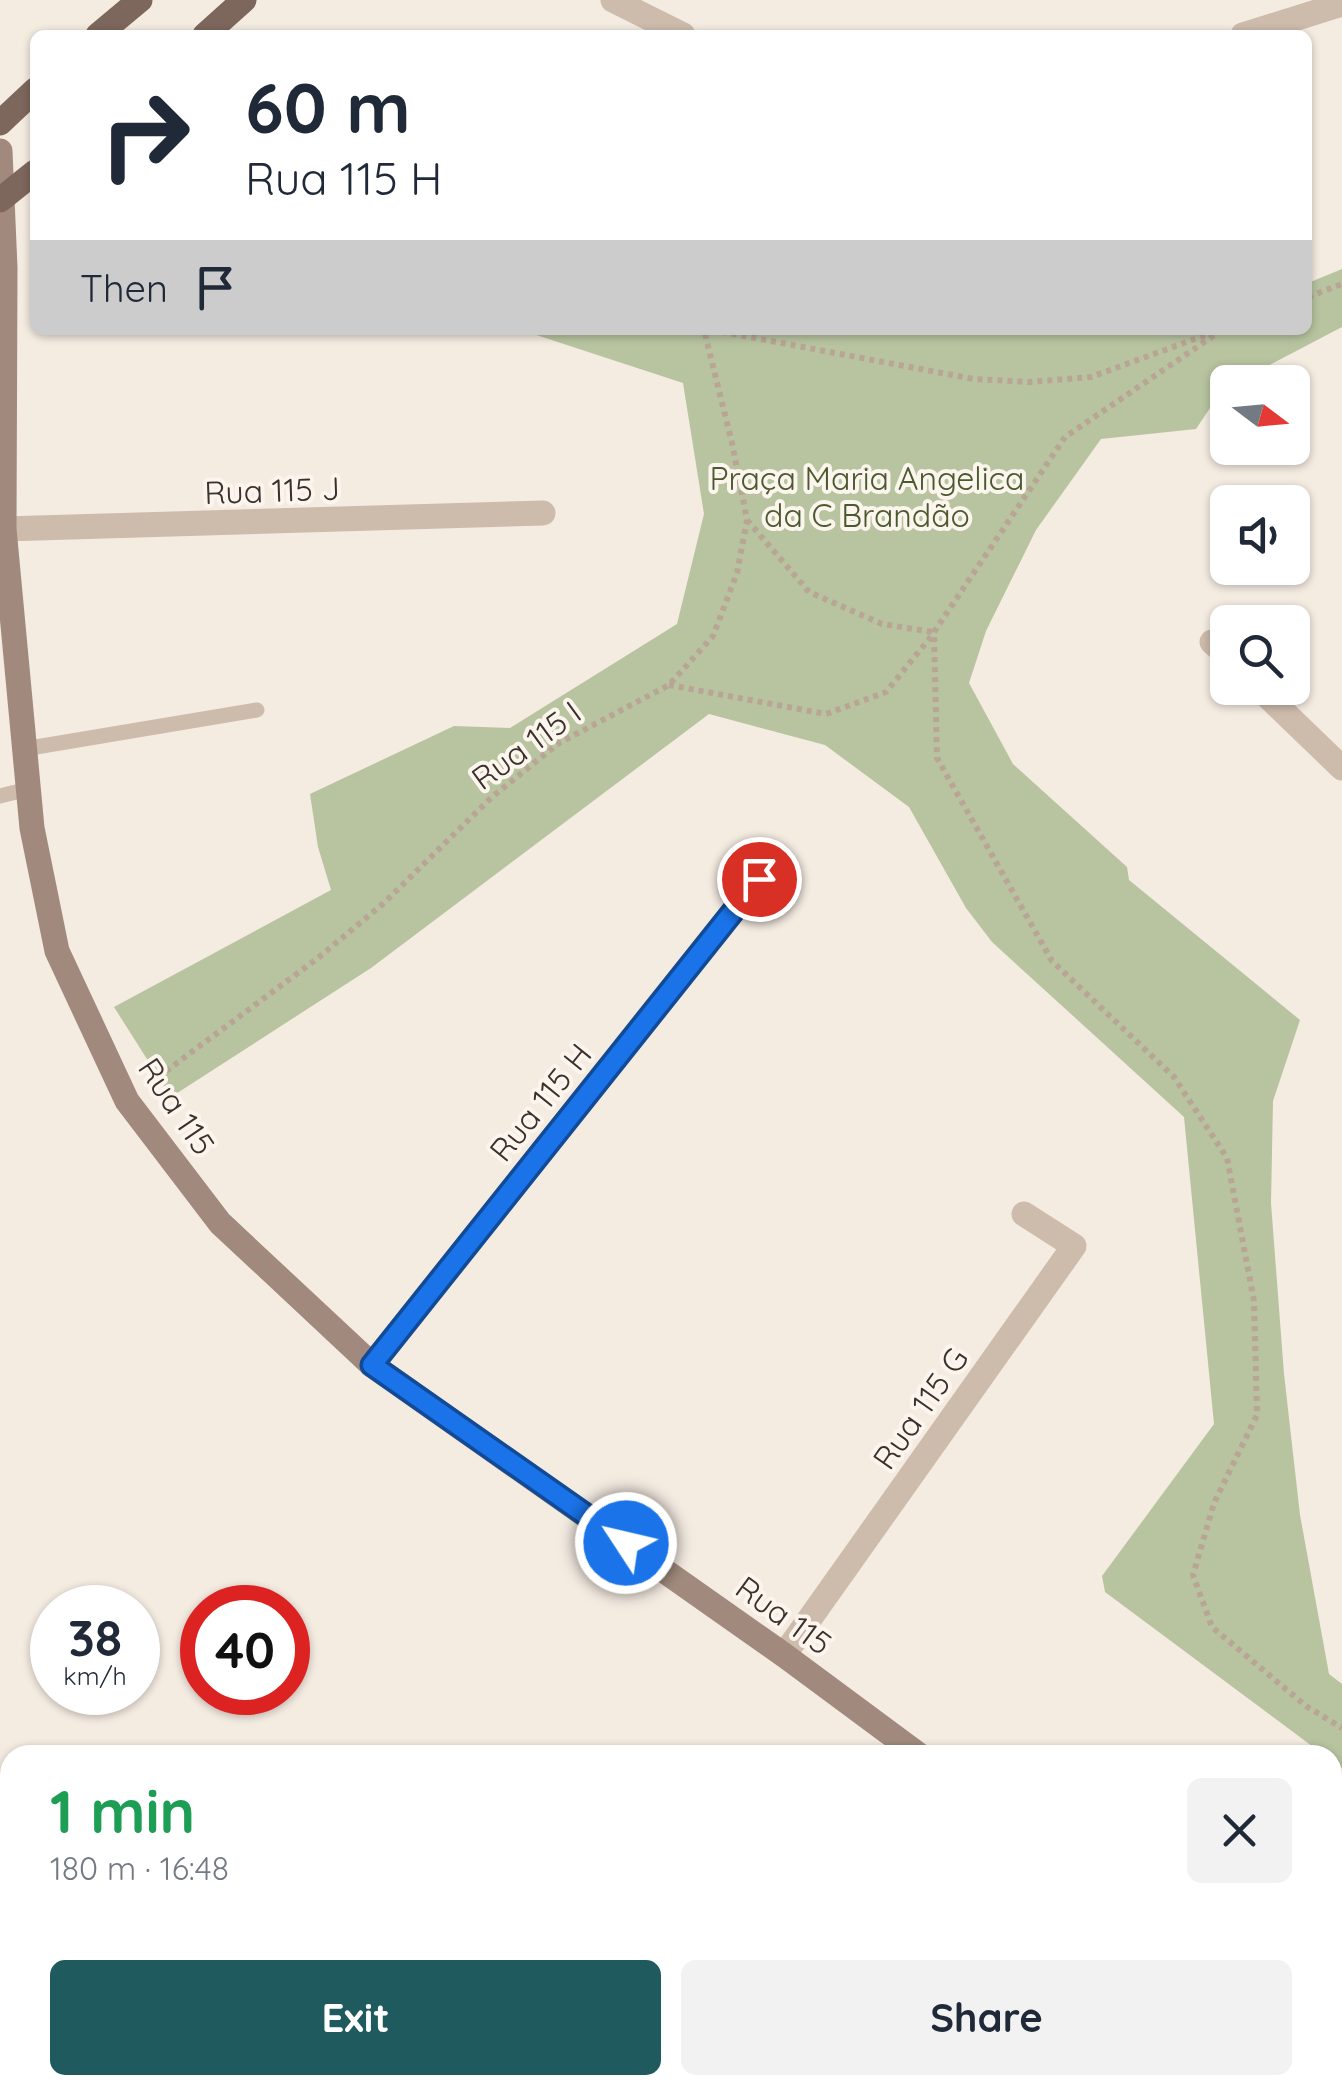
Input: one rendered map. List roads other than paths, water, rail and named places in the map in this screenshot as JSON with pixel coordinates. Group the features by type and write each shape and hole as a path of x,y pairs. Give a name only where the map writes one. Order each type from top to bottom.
{"main road":[{"path":"104,30 140,0"},
{"path":"211,30 244,0"},
{"path":"0,122 30,95"},
{"path":"2,199 30,176"}],"street":[{"path":"613,0 673,30"},
{"path":"1259,30 1342,4"},
{"name":"Rua 115","path":"0,151 4,529 32,828 58,951 127,1101 220,1222 372,1365 906,1745"},
{"name":"Rua 115 J","path":"4,529 543,513"},
{"path":"1277,705 1342,768"},
{"name":"Rua 115 H","path":"372,1365 759,879"},
{"name":"Rua 115 G","path":"784,1655 1074,1246 1024,1214"}],"lane":[{"path":"24,749 257,710"},
{"path":"0,796 28,789"}],"park label":[{"name":"Praça Maria Angelica da C Brandão","path":"867,496"}]}
